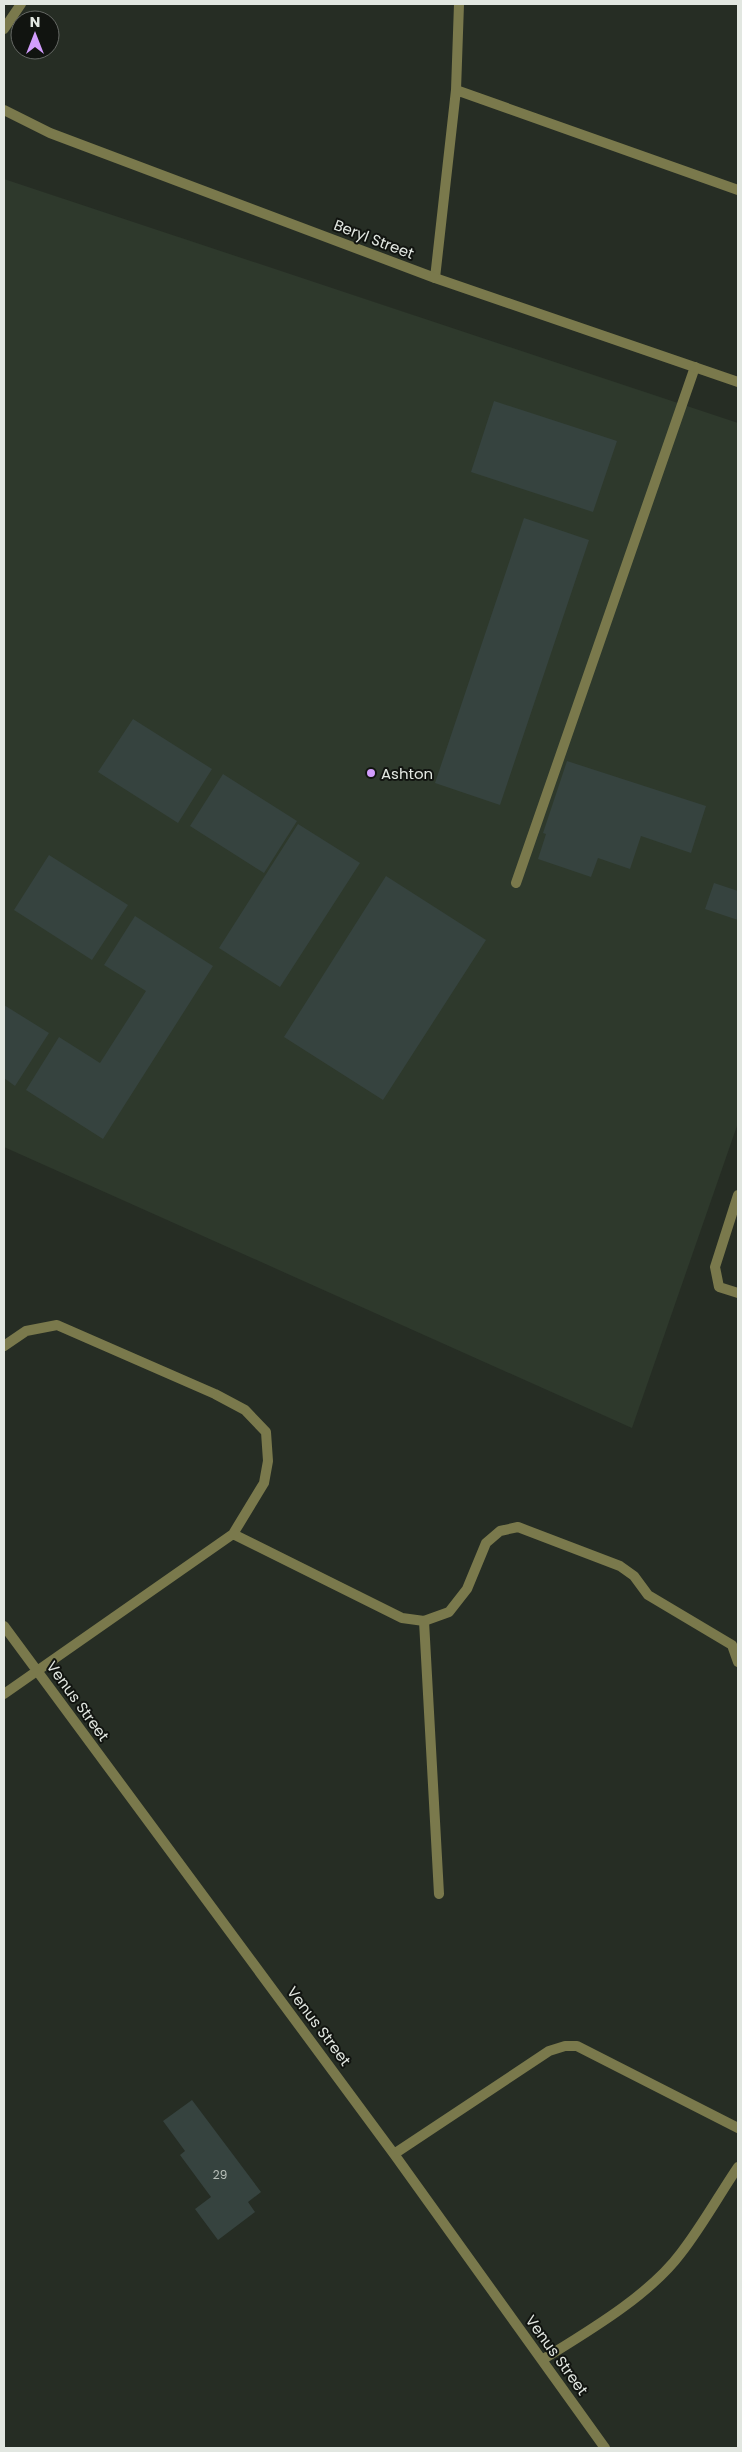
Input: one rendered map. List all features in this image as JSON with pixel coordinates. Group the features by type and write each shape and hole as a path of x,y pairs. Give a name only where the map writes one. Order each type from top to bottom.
{"street":[{"path":"4,29 21,4"},
{"path":"435,278 456,90 459,4"},
{"path":"456,90 738,190"},
{"name":"Beryl Street","path":"4,110 50,133 435,278 738,382"},
{"path":"516,883 696,367"},
{"path":"738,1195 715,1267 719,1286 738,1293"},
{"path":"4,1346 26,1330 57,1325 214,1394 245,1410 266,1432 268,1461 264,1484 233,1534 4,1694"},
{"path":"233,1534 402,1618 424,1621 449,1612 467,1589 486,1543 500,1531 518,1528 620,1566 634,1576 648,1595 732,1645 738,1662"},
{"path":"424,1621 439,1894"},
{"name":"Venus Street","path":"4,1626 394,2154 605,2448"},
{"path":"394,2154 549,2050 565,2046 577,2046 738,2128"},
{"path":"542,2360 592,2328 656,2280 681,2254 738,2167"}],"shaded area":[{"name":"Ashton","path":"4,179 738,423 738,1123 632,1428 4,1147"}],"building":[{"path":"494,401 617,441 593,512 471,472"},
{"path":"524,518 589,540 500,805 435,783"},
{"path":"133,719 212,769 178,823 98,772"},
{"path":"567,761 706,806 691,853 641,836 630,869 598,858 591,877 538,859 546,834 543,833"},
{"path":"223,774 297,821 264,873 190,826"},
{"path":"298,824 360,863 280,987 219,948"},
{"path":"49,855 128,905 92,960 14,910"},
{"path":"386,876 486,940 383,1100 284,1037"},
{"path":"714,883 738,891 738,920 705,909"},
{"path":"135,916 213,966 103,1139 26,1090 59,1037 100,1063 146,991 104,965"},
{"path":"4,1005 49,1033 15,1086 4,1078"},
{"path":"192,2100 261,2192 248,2202 255,2212 218,2240 195,2209 211,2197 180,2155 185,2151 163,2121"}],"place":[{"name":"Ashton","path":"371,773"}]}
